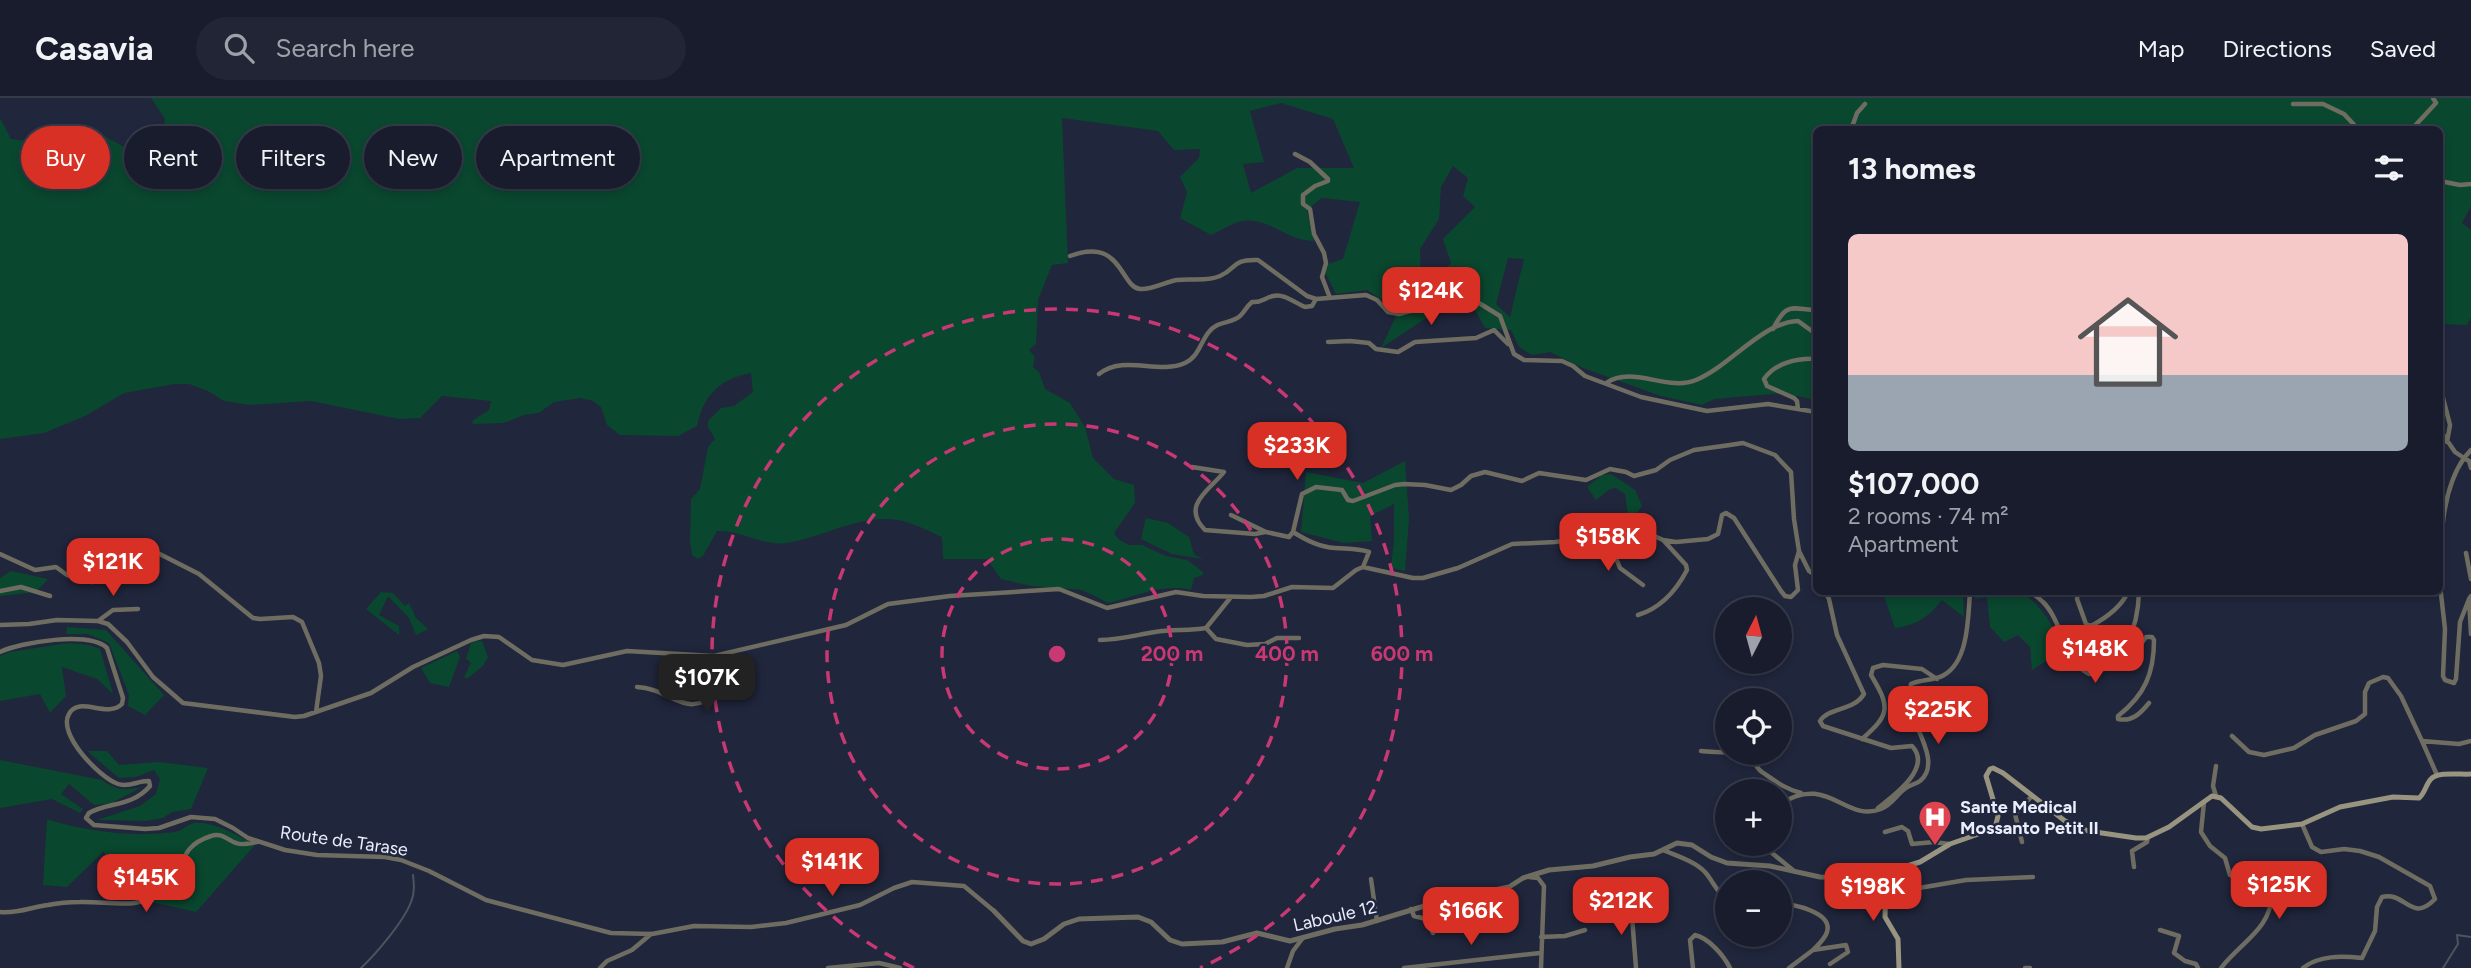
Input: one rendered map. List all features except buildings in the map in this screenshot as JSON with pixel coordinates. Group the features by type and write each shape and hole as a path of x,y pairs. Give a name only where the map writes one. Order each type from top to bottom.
{"main road":[{"path":"1899,968 1898,939 1885,917 1886,876 1894,870 1920,862 1950,844 1982,834 1996,824 1997,808 1987,786 1986,776 1990,769 1997,768 2065,821 2088,831 2136,838 2148,837 2169,827 2204,801 2216,796 2230,804 2252,827 2261,829 2302,824 2340,807 2393,797 2419,798 2425,793 2430,779 2437,775 2471,774"}],"street":[{"path":"2415,126 2437,103 2433,98"},
{"path":"1852,126 1857,113 1865,104"},
{"path":"2293,104 2323,104 2344,114 2355,126"},
{"path":"1295,154 1302,156 1328,179 1303,195 1303,204 1310,209 1314,234 1324,253 1326,263 1322,277 1330,298"},
{"path":"2443,182 2471,184"},
{"path":"1070,256 1086,251 1107,256 1115,260 1134,287 1142,289 1180,279 1213,278 1223,275 1240,261 1258,260 1307,296 1316,299 1366,295 1377,300 1388,312 1399,314 1448,301 1479,303 1500,316 1514,354"},
{"path":"1099,374 1108,367 1170,367 1183,364 1194,358 1215,325 1241,315 1252,302 1261,303 1278,295 1305,307 1312,306 1316,299"},
{"path":"1773,330 1785,311 1792,307 1813,310"},
{"path":"1605,383 1617,377 1628,377 1681,384 1695,380 1773,330 1791,322 1798,321 1813,332"},
{"path":"1328,342 1369,343 1376,349 1398,352 1415,342 1476,338 1494,330 1507,342 1514,354 1524,360 1562,361 1585,376 1641,397 1707,411 1768,404 1813,412"},
{"path":"1798,409 1794,398 1767,386 1763,379 1784,363 1813,359"},
{"path":"2443,398 2450,425 2447,442"},
{"path":"2443,435 2463,458 2469,461 2471,468"},
{"path":"1231,515 1266,532 1289,537 1293,532 1302,494 1316,487 1342,490 1348,500 1353,501 1395,485 1418,484 1451,489 1471,476 1485,472 1522,481 1539,473 1586,480 1610,470 1634,476 1656,470 1670,460 1694,450 1743,443 1775,455 1791,472 1799,551 1813,574"},
{"path":"2443,543 2451,482 2463,458 2471,450"},
{"path":"1192,467 1224,472 1205,490 1197,505 1196,518 1205,530 1255,534 1266,532"},
{"path":"0,625 57,620 98,621 108,624 117,631 153,677 184,704 295,717 371,693 413,667 484,636 499,637 532,660 563,665 626,651 714,656 846,625 888,604 950,596 1059,589 1107,608 1176,592 1203,596 1264,596 1292,587 1333,588 1363,567 1423,578 1468,564 1512,544 1643,533 1676,541 1713,537 1718,534 1722,515 1730,514 1781,591 1789,597 1794,596 1798,590 1795,565 1799,551"},
{"path":"1293,532 1315,544 1357,548 1369,552 1363,567"},
{"path":"1604,535 1620,568 1643,585"},
{"path":"1638,615 1652,610 1670,596 1687,570 1686,565 1663,540"},
{"path":"0,554 35,570 56,567 67,575 92,582 104,575 120,550 133,544 142,545 199,574 253,618 293,617 302,622 319,663 321,676 316,712"},
{"path":"2466,553 2471,579"},
{"path":"0,591 21,587 50,596"},
{"path":"1826,595 1837,635 1864,694 1856,704 1823,716 1820,721 1823,726 1861,740 1891,748 1912,746 1917,753 1917,767 1913,775 1875,811"},
{"path":"1700,751 1752,760 1757,768 1786,789 1831,798 1856,810 1875,811 1885,808 1906,788 1922,780 1926,773 1926,750 1913,719 1909,696 1911,684 1937,679 1954,668 1966,639 1970,595"},
{"path":"2034,595 2043,601 2076,662 2089,674 2103,670 2120,653 2136,624 2139,595"},
{"path":"2078,595 2086,624 2091,626 2116,608 2126,595"},
{"path":"2441,595 2445,629 2443,676 2454,683 2460,622 2470,598"},
{"path":"1100,640 1118,640 1158,631 1206,628 1232,596"},
{"path":"2470,598 2471,634"},
{"path":"98,621 113,610 138,609"},
{"path":"1206,628 1216,639 1247,645 1265,644 1277,638 1299,638"},
{"path":"2120,653 2130,659 2146,637 2154,639 2154,666 2137,696 2118,719 2137,716 2149,703"},
{"name":"Route de Tarase","path":"0,652 8,648 70,639 91,640 102,643 107,648 123,698 122,704 114,709 78,705 73,707 66,723 83,756 109,780 128,785 146,780 150,786 135,798 89,813 86,818 90,824 145,829 159,828 191,817 215,819 257,842 303,853 401,860 429,871 468,893 509,907 611,933 652,934"},
{"path":"637,687 688,705 705,701 720,690 714,656"},
{"path":"1861,740 1877,726 1885,710 1882,692 1871,675 1874,668 1883,665 1922,669 1937,679"},
{"path":"2232,736 2254,755 2294,748 2315,735 2356,721 2365,714 2365,692 2369,683 2382,677 2388,678 2401,696 2437,775"},
{"path":"2422,741 2459,744 2471,741"},
{"path":"2216,766 2213,786 2216,796"},
{"path":"1792,798 1802,793"},
{"path":"2022,842 2015,814 2032,796"},
{"path":"2204,801 2202,832 2210,846 2225,858 2230,875 2253,881 2264,873"},
{"path":"2302,824 2312,847 2321,852 2344,849 2379,857 2430,886 2435,893 2435,899 2430,904 2417,909 2410,908 2398,897 2382,897 2377,907 2375,931 2361,958 2312,961 2304,968"},
{"path":"1885,832 1902,827 1908,831 1912,844 1950,844"},
{"path":"0,912 18,912 48,905 81,902 142,902 162,892 172,883 187,850 193,844 215,835 241,844 257,842"},
{"path":"2134,867 2132,851 2147,842 2148,837"},
{"name":"Laboule 12","path":"652,934 694,926 751,927 807,919 860,905 912,882 964,886 994,911 1023,941 1031,944 1044,939 1064,924 1079,919 1138,916 1152,922 1170,940 1182,944 1222,942 1257,933 1290,941 1508,887 1549,870 1593,866 1654,854 1677,843 1688,843 1727,863 1770,866 1798,873 1848,878 1886,876"},
{"path":"1662,849 1703,870 1715,887"},
{"path":"1775,856 1798,873"},
{"path":"1529,877 1538,878 1544,886 1541,968"},
{"path":"1885,885 1919,888 1966,880 2033,877"},
{"path":"1371,879 1377,921"},
{"path":"2221,968 2234,951 2262,927 2272,907 2272,894 2266,890 2254,895"},
{"path":"1466,897 1489,930"},
{"path":"1631,904 1636,968"},
{"path":"1789,968 1813,950 1827,933 1827,923 1818,914 1806,908 1792,906"},
{"path":"1411,909 1414,916 1426,919 1433,933"},
{"path":"1541,937 1565,936 1585,930"},
{"path":"2161,930 2179,936 2174,953 2185,961 2196,964 2198,968"},
{"path":"600,968 607,961 632,950 652,934"},
{"path":"1693,968 1690,940 1695,935 1703,937 1727,961 1730,968"},
{"path":"1287,968 1294,949 1302,939"},
{"path":"1290,941 1294,949"},
{"path":"1813,950 1846,944 1848,951 1830,964"},
{"path":"1404,968 1540,953"},
{"path":"828,968 879,963 900,968"}],"green space":[{"path":"151,98 2471,98 2471,206 2462,223 2471,230 2471,317 2467,325 2443,324 2443,126 1813,126 1813,399 1782,393 1715,399 1702,405 1661,396 1583,368 1550,352 1532,355 1519,347 1511,330 1485,328 1475,310 1440,309 1381,348 1396,316 1396,309 1367,290 1336,294 1322,266 1343,259 1360,202 1321,198 1307,211 1314,241 1296,238 1252,221 1238,222 1211,235 1180,218 1187,192 1180,177 1199,158 1200,149 1174,150 1158,131 1062,118 1068,263 1052,265 1038,300 1036,344 1029,350 1035,357 1033,367 1039,372 1045,389 1070,403 1085,427 1093,458 1114,479 1134,485 1135,503 1114,533 1118,539 1129,545 1142,545 1166,556 1187,560 1203,572 1203,575 1194,578 1191,590 1160,589 1109,603 1082,590 1031,586 1001,579 987,559 943,559 942,537 897,520 869,520 786,543 717,531 703,556 698,559 692,555 690,542 691,499 700,489 708,447 715,439 708,427 708,421 721,408 734,406 753,392 751,373 730,379 715,390 704,405 697,426 678,436 620,435 607,425 601,407 593,401 581,398 554,402 539,413 524,415 504,423 473,424 472,421 489,410 491,401 442,396 420,418 399,419 311,401 250,405 224,401 189,384 175,384 124,393 85,416 44,433 0,439 0,118 11,139 21,140 21,189 110,189 110,139 124,147 124,189 222,189 222,126 163,126 165,119","holes":["1281,103 1333,119 1354,168 1297,168 1251,193 1243,164 1264,162 1250,111","1453,166 1468,178 1463,196 1475,207 1443,239 1451,263 1434,283 1421,281 1420,249 1439,219 1441,187","1508,258 1524,259 1510,317 1496,304"]},
{"path":"1405,461 1409,519 1405,571 1391,568 1394,504 1370,516 1372,541 1344,543 1301,532 1306,472 1363,483"},
{"path":"1611,474 1635,490 1642,506 1635,516 1628,516 1625,494 1616,488 1610,489 1596,500 1587,487 1602,475"},
{"path":"1146,518 1168,523 1189,537 1194,554 1203,559 1172,554 1141,539"},
{"path":"11,571 48,579 36,592 0,596 0,578"},
{"path":"381,592 393,593 405,606 409,603 416,618 428,629 416,635 409,618 388,596 379,615 399,626 399,635 366,609"},
{"path":"1963,595 1964,617 1942,600 1922,619 1895,628 1884,596"},
{"path":"1975,595 2025,595 2050,622 2073,665 2065,668 2057,654 2032,670 2030,647 2018,635 2004,642 1990,627 1987,597 1975,599"},
{"path":"67,627 106,630 164,695 145,715 128,706 129,695 109,643 88,634 66,634"},
{"path":"482,641 488,657 483,666 468,678 464,677 471,663 466,659 471,643"},
{"path":"68,643 100,649 113,694 97,679 62,667 66,696 50,713 40,694 0,701 0,656"},
{"path":"457,651 460,657 449,687 430,683 421,668"},
{"path":"87,751 107,751 119,765 159,762 208,768 191,809 146,821 97,820 140,806 156,794 160,779 154,770 136,777 119,778"},
{"path":"0,760 102,780 121,789 142,787 112,803 94,805 69,784 61,794 83,809 80,813 52,799 0,808"},
{"path":"47,819 126,834 175,832 192,824 209,824 255,845 196,912 116,894 104,851 67,887 43,885"}],"waterway":[{"path":"361,968 389,937 407,910 413,895 413,875"},
{"path":"2443,968 2458,944 2457,935 2471,937"}],"place":[{"name":"Sante Medical Mossanto Petit II","path":"1935,847"}]}
